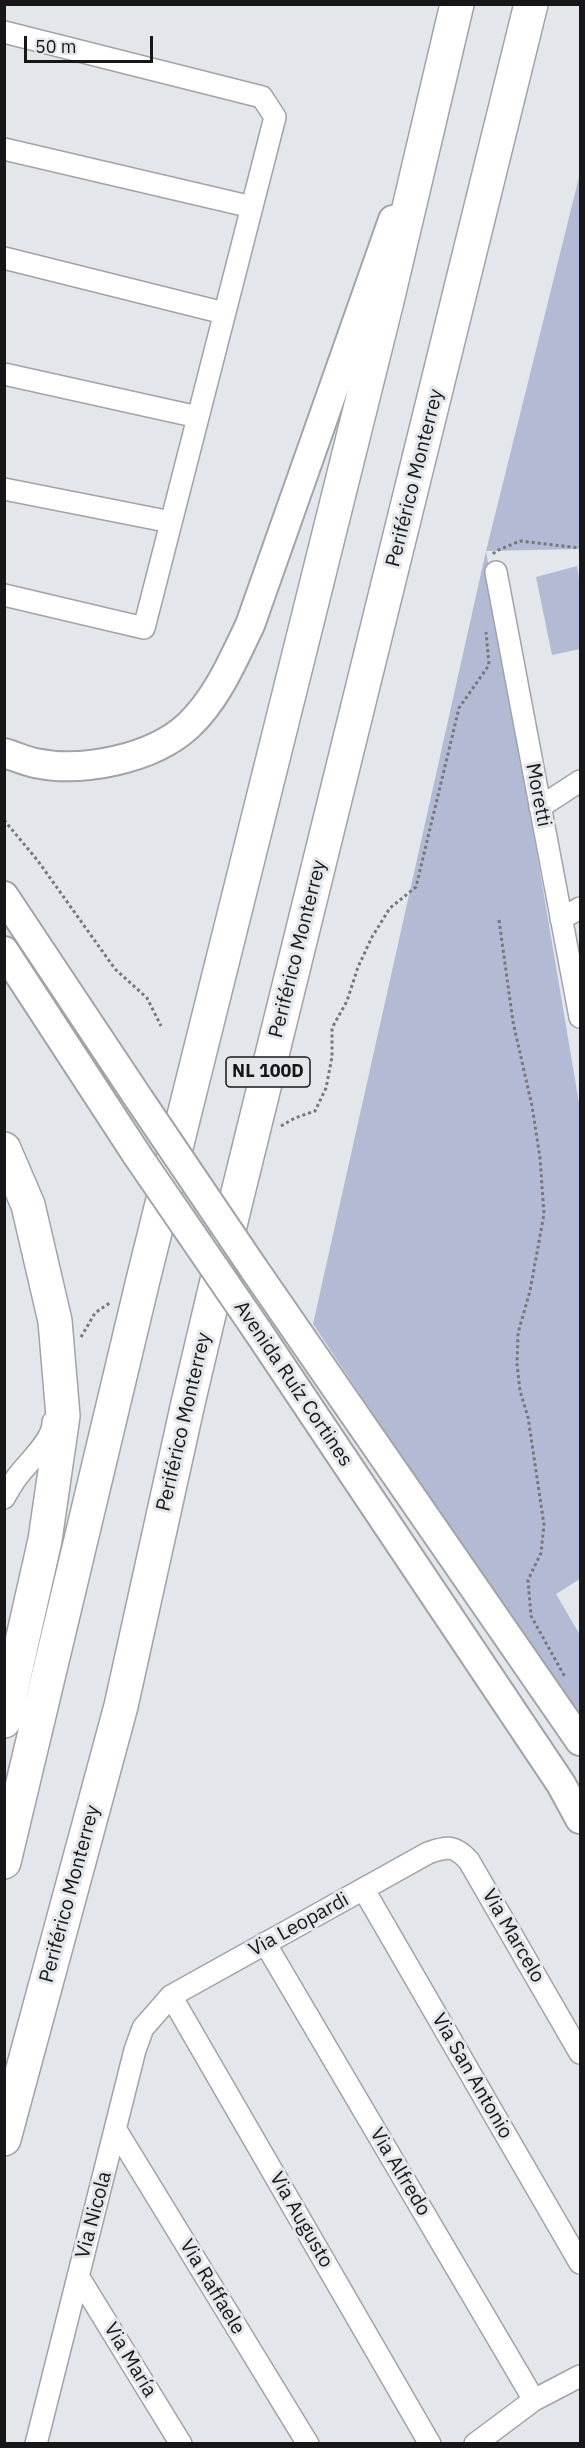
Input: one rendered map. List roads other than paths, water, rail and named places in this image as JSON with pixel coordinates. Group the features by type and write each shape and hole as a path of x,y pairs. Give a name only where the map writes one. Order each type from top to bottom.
{"highway":[{"name":"NL 100D","path":"4,1862 138,1304 387,301 457,4"},
{"name":"Periférico Monterrey","path":"4,2139 121,1706 188,1403 236,1202 531,4"},
{"path":"4,1149 28,1205 54,1321 63,1416 45,1540 4,1721"}],"main road":[{"path":"4,753 36,763 75,765 112,761 156,749 188,726 222,683 250,624 427,124"},
{"name":"Avenida Ruíz Cortines","path":"4,896 254,1269 580,1742"},
{"name":"Avenida Ruíz Cortines","path":"4,951 137,1155 561,1784 580,1819"}],"street":[{"path":"4,32 262,97 275,117 144,628 4,596"},
{"path":"4,149 252,207"},
{"path":"4,258 224,313"},
{"path":"4,374 198,417"},
{"path":"4,489 171,522"},
{"name":"Moretti","path":"493,566 580,1017"},
{"path":"540,807 580,781"},
{"path":"561,920 580,908"},
{"path":"4,1154 45,1296 54,1426 4,1498"},
{"name":"Via Marcelo","path":"428,1853 445,1847 455,1848 470,1861 580,2053"},
{"name":"Via Leopardi","path":"171,1996 428,1853"},
{"name":"Via San Antonio","path":"364,1890 580,2263"},
{"name":"Via Alfredo","path":"265,1943 534,2400"},
{"name":"Via Nicola","path":"36,2444 143,2028 171,1996"},
{"name":"Via Augusto","path":"171,1996 430,2444"},
{"name":"Via Raffaele","path":"116,2130 308,2444"},
{"name":"Via María","path":"78,2276 181,2444"},
{"path":"475,2444 534,2400 580,2376"},
{"path":"42,2421 55,2444"}]}
